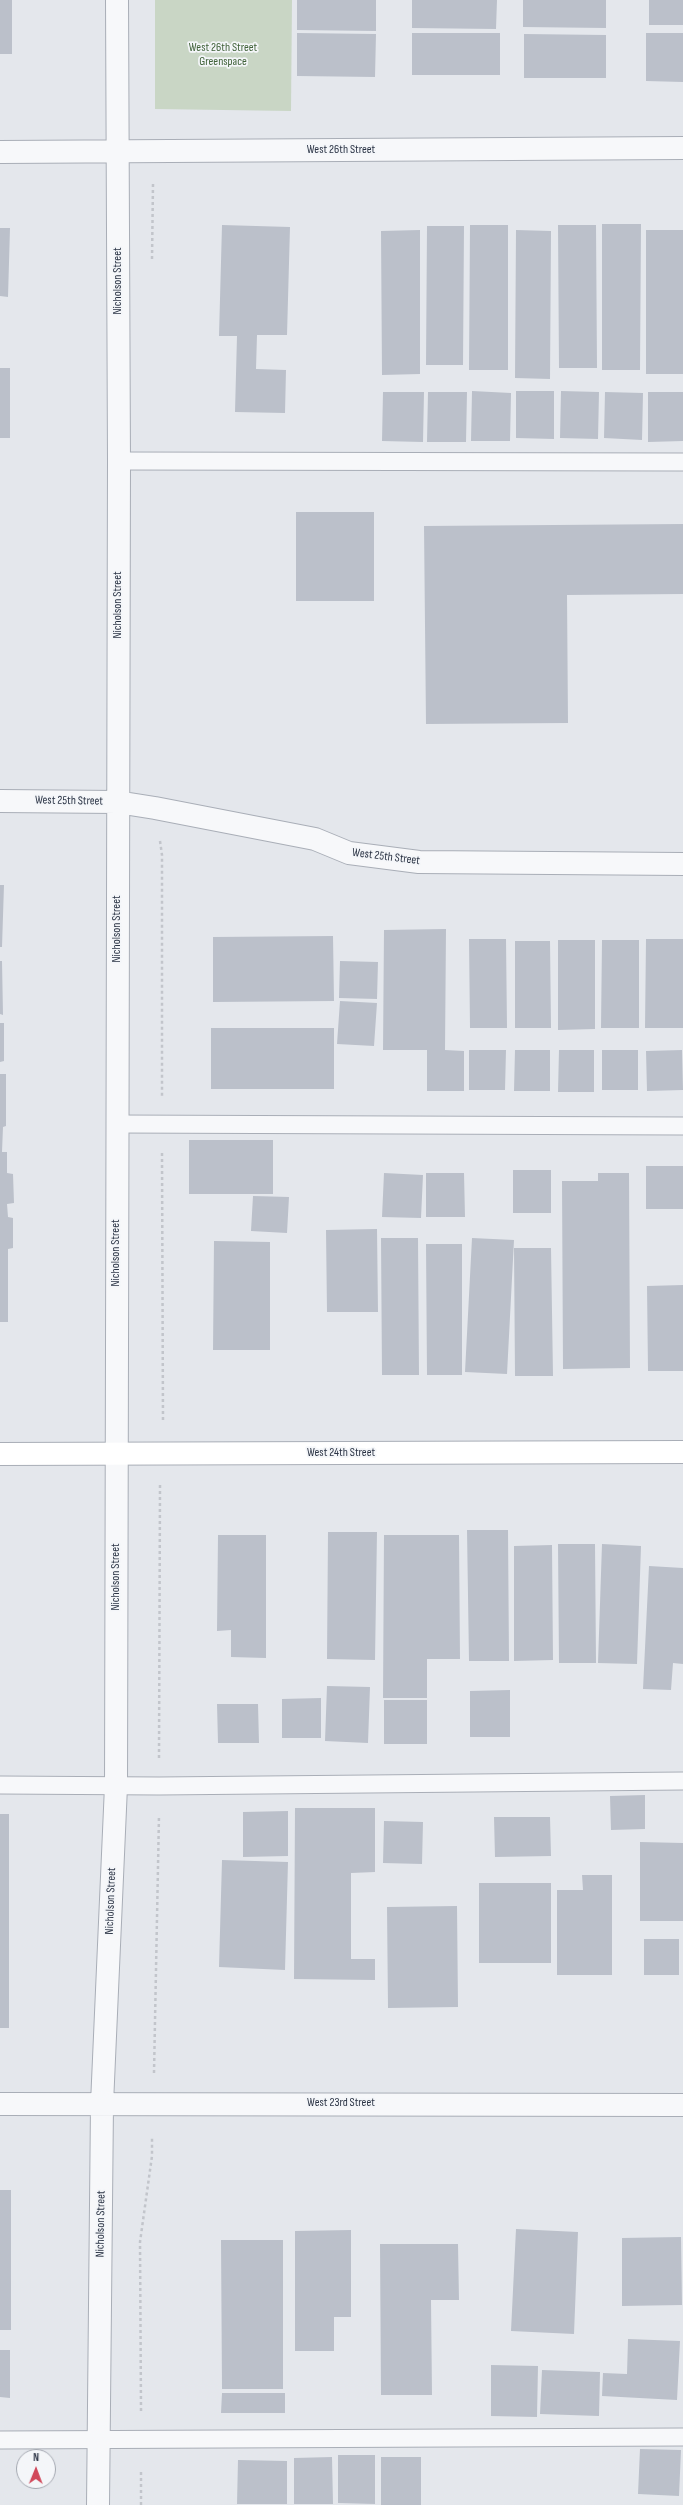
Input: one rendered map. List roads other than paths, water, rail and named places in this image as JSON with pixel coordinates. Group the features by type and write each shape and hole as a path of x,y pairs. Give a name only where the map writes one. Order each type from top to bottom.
{"street":[{"name":"Nicholson Street","path":"98,2505 102,2104 116,1786 116,1124 119,461 117,0"},
{"name":"West 26th Street","path":"0,152 683,148"},
{"name":"West 25th Street","path":"0,801 117,802 163,809 315,839 349,853 419,862 683,864"},
{"name":"West 24th Street","path":"0,1454 683,1452"},
{"name":"West 23rd Street","path":"0,2104 683,2104"}],"lane":[{"path":"119,461 683,462"},
{"path":"116,1124 683,1126"},
{"path":"0,1785 116,1786 683,1781"},
{"path":"0,2440 98,2441 683,2437"}],"park label":[{"name":"West 26th Street Greenspace","path":"223,55"}]}
